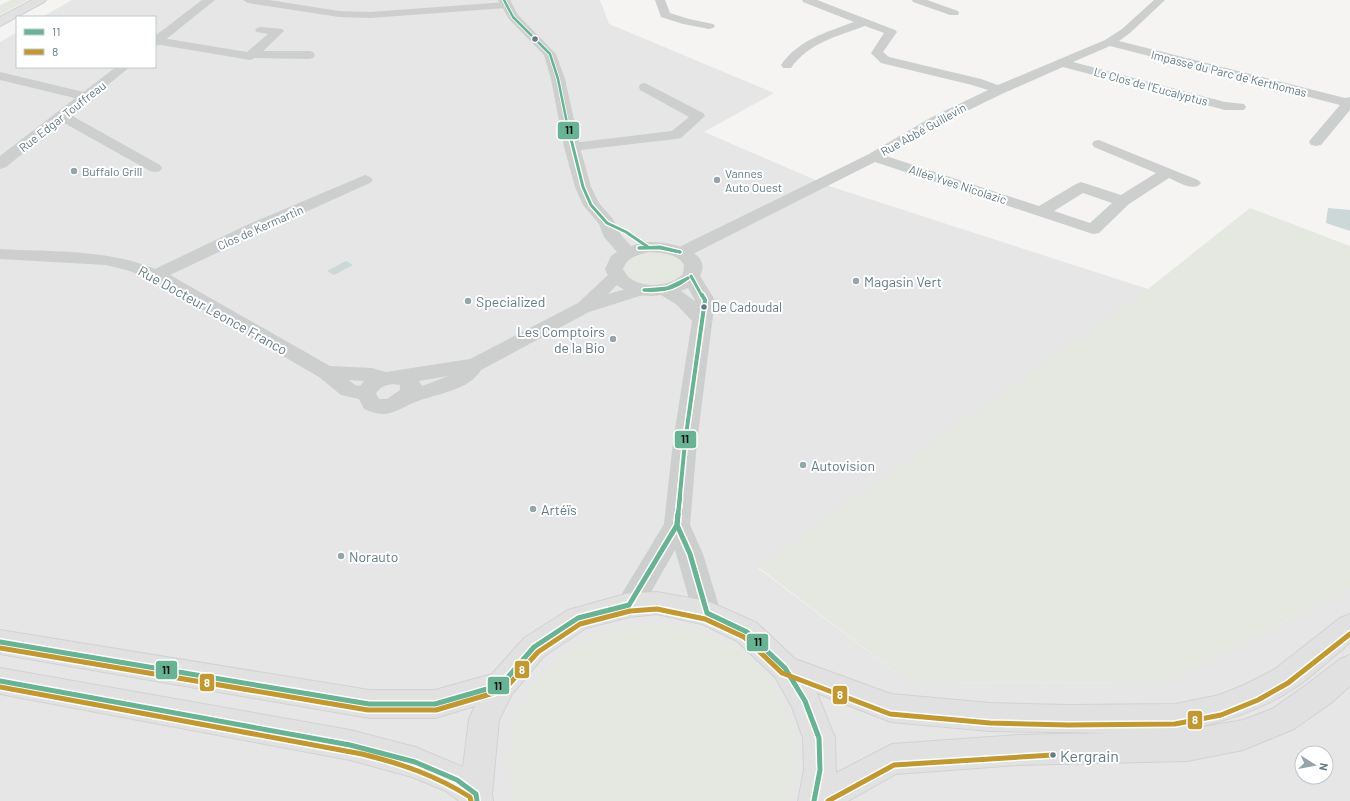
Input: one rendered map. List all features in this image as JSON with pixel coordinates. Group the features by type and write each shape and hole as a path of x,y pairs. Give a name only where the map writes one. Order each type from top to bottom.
{"main road":[{"path":"0,10 21,0"},
{"path":"27,16 46,2"},
{"path":"0,22 46,2"},
{"path":"0,32 15,26"},
{"path":"477,798 484,719 501,685 534,647 578,618 629,605 656,604 707,613 747,632 785,668 805,701 819,738 820,770 815,801"},
{"path":"785,668 890,708 990,717 1068,719 1175,718 1219,709 1255,695 1285,678 1350,626"},
{"path":"0,642 369,704 435,704 501,685"},
{"path":"815,801 892,759 1018,750 1187,746 1243,735 1283,719 1320,693 1350,668"},
{"path":"0,681 350,746 415,762 457,780 477,798"}],"street":[{"path":"156,41 209,0"},
{"path":"248,0 339,14 370,15 505,2 513,17 550,54 558,79 572,147 583,187 591,205 607,223 613,237 627,252"},
{"path":"660,0 665,15 686,22 709,26"},
{"path":"807,0 891,32 877,53 884,60 976,82 999,90"},
{"path":"819,5 836,0"},
{"path":"917,0 954,13"},
{"name":"Rue Abbé Guillevin","path":"681,253 874,157 935,121 999,90 1109,42 1126,31 1160,0"},
{"path":"787,65 790,58 822,37 865,22"},
{"path":"252,54 278,31 261,30"},
{"path":"156,41 250,56 252,54 309,55"},
{"name":"Impasse du Parc de Kerthomas","path":"1109,42 1349,102 1316,142"},
{"name":"Le Clos de l'Eucalyptus","path":"1063,63 1225,106 1239,107"},
{"name":"Rue Edgar Touffreau","path":"0,164 123,68"},
{"path":"0,76 87,97"},
{"path":"572,147 676,135 698,116 645,86"},
{"path":"62,116 155,168"},
{"path":"1099,144 1167,173 1193,182"},
{"name":"Allée Yves Nicolazic","path":"874,157 1092,229 1123,201"},
{"path":"1041,212 1081,187 1123,201 1167,173"},
{"name":"Clos de Kermartin","path":"156,275 256,228 365,180"},
{"path":"607,223 626,232 648,247"},
{"path":"648,247 672,249 681,253 688,257 692,262 693,268 691,276 685,282 666,290 640,290 630,287 616,277 614,270 615,264 627,252 648,247"},
{"name":"Rue Docteur Leonce Franco","path":"0,254 106,260 136,267 156,275 326,372 348,390 366,394"},
{"path":"629,605 677,525 685,442 705,300 691,276"},
{"path":"582,308 616,277"},
{"path":"475,365 470,371 458,379 429,392 408,397 396,404 382,406 370,403 366,394 372,384 392,377 475,365 582,308 640,290"},
{"path":"666,290 684,301 702,320"},
{"name":"Rue Docteur Leonce Franco","path":"326,372 392,377"},
{"path":"392,377 410,382 411,392 408,397"},
{"path":"677,525 690,554 707,613"}],"shaded area":[{"path":"11,0 28,0 0,15 0,5"},
{"path":"72,0 600,0 609,24 774,93 704,132 832,187 1148,289 758,568 909,682 1167,683 1350,587 1350,801 0,801 0,42 16,33 16,68 156,68 156,16 44,16"},
{"path":"1250,208 1350,246 1350,587 1167,683 909,682 758,567 1148,289"},
{"path":"1328,208 1350,210 1350,231 1326,223"},
{"path":"647,253 665,254 677,258 681,262 682,267 680,273 670,281 663,283 648,282 634,276 629,272 630,263 634,259"},
{"path":"346,261 353,265 334,275 327,271"},
{"path":"659,624 691,629 721,640 738,650 768,679 788,716 793,736 795,756 792,784 788,801 514,801 509,761 513,733 520,712 530,693 543,675 576,647 596,636 622,628 638,625"}],"transit line":[{"name":"11","path":"504,0 513,17 550,54 558,79 572,147 583,187 591,205 607,223 626,232 648,247"},
{"name":"11","path":"639,248 660,247 670,248 680,252"},
{"name":"11","path":"639,248 660,248 680,252"},
{"name":"11","path":"0,642 369,704 435,704 501,685 534,647 578,618 629,605 677,525 685,442 705,300 691,276"},
{"name":"11","path":"644,290 667,288 688,278"},
{"name":"11","path":"644,290 656,291 673,288 688,278"},
{"name":"11","path":"680,498 677,525 690,554 707,613 747,632 785,668 805,701 819,738 820,770 814,801"},
{"name":"8","path":"0,648 368,710 436,710 504,690 538,652 580,624 630,611 657,609 705,619 744,637 782,673 890,714 990,723 1068,725 1175,724 1221,715 1258,700 1288,683 1350,634"},
{"name":"11","path":"0,681 350,745 415,762 457,780 476,794 477,801"},
{"name":"8","path":"0,687 332,747 392,761 421,771 447,783 470,797 471,801"},
{"name":"8","path":"828,801 894,765 1053,755"}],"place":[{"name":"Buffalo Grill","path":"74,171"},
{"name":"Vannes Auto Ouest","path":"717,180"},
{"name":"Magasin Vert","path":"856,281"},
{"name":"Specialized","path":"468,301"},
{"name":"De Cadoudal","path":"704,307"},
{"name":"Les Comptoirs de la Bio","path":"613,339"},
{"name":"Autovision","path":"803,465"},
{"name":"Artéïs","path":"533,509"},
{"name":"Norauto","path":"341,556"},
{"name":"Kergrain","path":"1053,755"}]}
